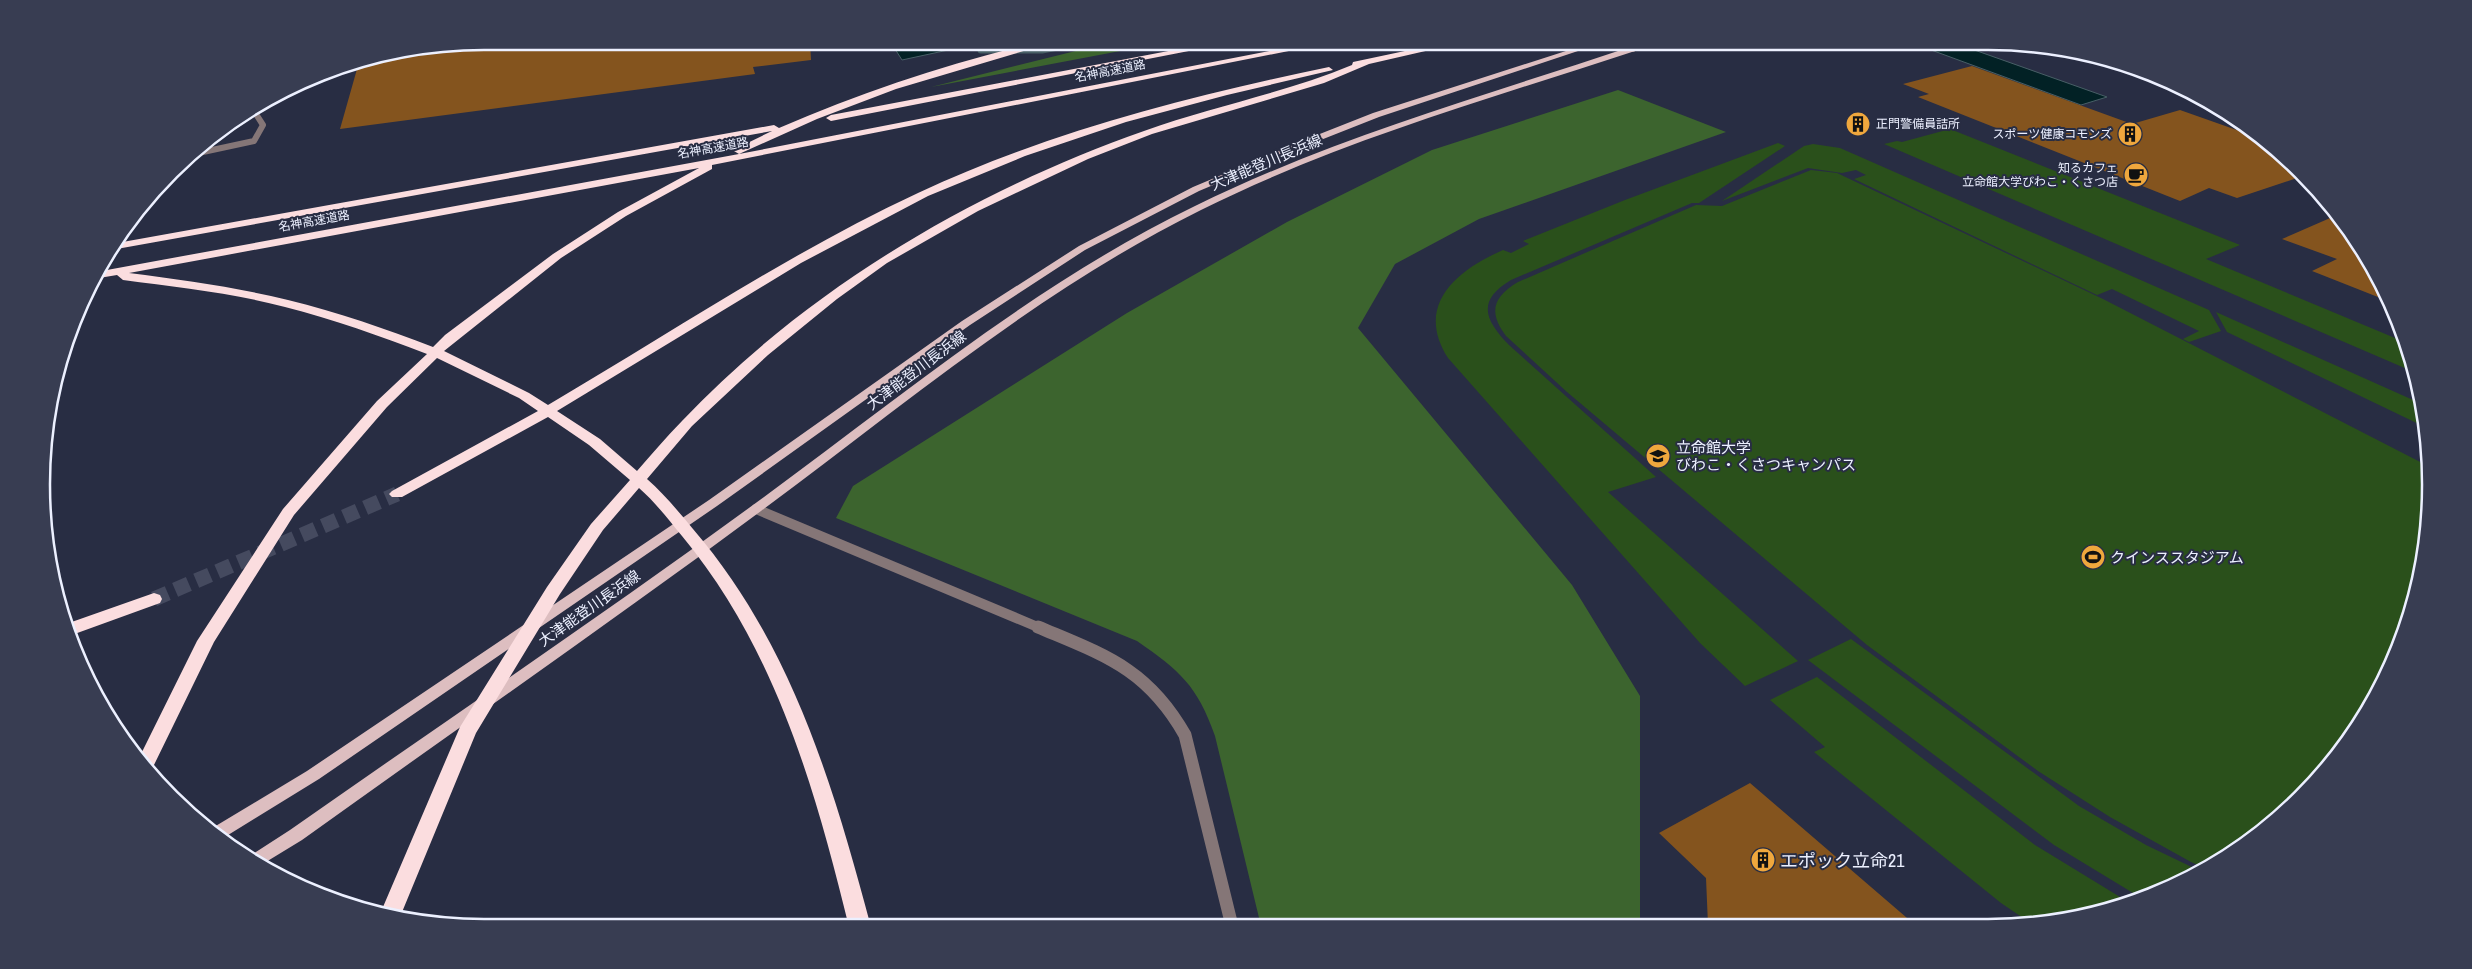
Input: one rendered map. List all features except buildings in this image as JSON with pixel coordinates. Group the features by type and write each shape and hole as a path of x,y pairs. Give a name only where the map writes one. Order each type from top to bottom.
{"highway":[{"path":"148,758 206,641 288,512 382,404 450,338 556,256 622,214 730,156 816,115 987,58 1018,50"},
{"name":"名神高速道路","path":"121,246 738,135 1188,50"},
{"name":"名神高速道路","path":"105,273 752,154 1289,50"},
{"path":"397,494 589,387 804,257 922,195 996,164 1070,137 1172,106 1278,80 1422,50"},
{"path":"392,909 466,732 553,591 597,527 687,423 763,352 833,296 884,261 974,208 1084,157 1150,132 1321,81 1365,62"},
{"path":"128,236 642,148 738,135"},
{"path":"103,276 203,286 267,298 331,315 394,336 455,360 514,390 568,423 620,462 666,506 711,559 747,618 786,692 830,812 858,919"},
{"path":"74,628 154,599"}],"main road":[{"name":"大津能登川長浜線","path":"222,830 313,776 713,503 966,323 1082,248 1196,189 1305,143 1376,115 1577,50"},
{"name":"大津能登川長浜線","path":"261,857 296,835 756,509 990,332 1115,252 1197,208 1288,166 1401,126 1630,50"}],"street":[{"path":"206,151 254,141 263,125 256,115"},
{"path":"756,509 1111,658 1148,684 1167,705 1185,735 1230,919"}],"green space":[{"path":"1080,50 1126,50 931,87"},
{"path":"1618,90 1726,132 1479,219 1395,264 1358,328 1572,585 1640,696 1640,919 1259,919 1215,736 1194,691 1176,671 1137,641 836,518 853,486 1127,313 1287,222 1432,150"},
{"path":"1950,129 2240,245 2206,259 2397,339 2406,369 1884,144 1897,141 1902,142"},
{"path":"1778,143 1785,146 1699,203 1692,203 1511,280 1493,296 1489,303 1488,311 1494,327 1509,345 1656,477 1608,492 1798,661 1745,686 1700,643 1448,358 1439,339 1436,322 1438,306 1445,292 1456,279 1486,258 1503,250 1511,253 1529,244 1523,241 1625,200"},
{"path":"1813,144 1840,148 2209,310 2221,331 2189,342 2183,339 2199,331 2112,289 2097,295 1854,179 1866,175 1856,170 1842,173 1808,168 1722,201 1804,146"},
{"name":"クインススタジアム","path":"1811,170 1837,173 2103,299 2421,463 2421,513 2414,569 2399,624 2389,651 2364,702 2349,726 2295,792 2252,829 2229,846 2198,865 2110,817 2038,771 1867,645 1567,392 1506,336 1500,327 1495,312 1498,299 1518,282 1696,205 1722,206"},
{"path":"2216,312 2414,400 2417,423 2227,332"},
{"path":"1851,639 2079,806 2146,845 2193,867 2134,893 2054,845 1808,660"},
{"path":"1817,677 2035,845 2121,898 2072,911 2022,917 2001,903 1814,752 1825,747 1770,700"}],"shaded area":[{"path":"896,50 948,50 902,60"},
{"path":"1931,50 1974,50 2107,97 2081,105"}],"waterway":[{"path":"981,50 1042,50"}],"tunnel":[{"path":"154,599 397,494"}],"place":[{"name":"正門警備員詰所","path":"1858,124"},
{"name":"スポーツ健康コモンズ","path":"2130,134"},
{"name":"知るカフェ 立命館大学びわこ・くさつ店","path":"2136,175"},
{"name":"立命館大学 びわこ・くさつキャンパス","path":"1658,456"},
{"name":"クインススタジアム","path":"2093,557"},
{"name":"エポック立命21","path":"1763,860"}]}
